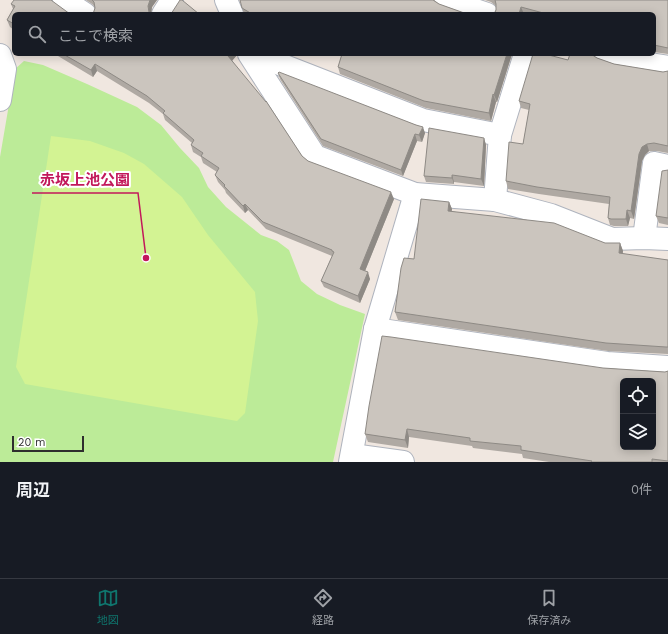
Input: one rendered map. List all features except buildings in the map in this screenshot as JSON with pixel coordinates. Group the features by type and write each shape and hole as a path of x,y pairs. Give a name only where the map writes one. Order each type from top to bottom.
{"street":[{"path":"64,0 82,12"},
{"path":"164,12 172,0"},
{"path":"226,0 231,12"},
{"path":"446,0 481,12"},
{"path":"0,55 5,69 0,100"},
{"path":"250,56 315,156 415,194 495,200 551,215 612,239 668,239"},
{"path":"259,56 423,120 500,135"},
{"path":"495,200 500,135 524,56"},
{"path":"610,56 619,59 668,67"},
{"path":"644,238 654,163 668,166"},
{"path":"403,462 351,459 375,329 415,194"},
{"path":"375,329 607,363 668,367"}],"green space":[{"path":"24,61 43,65 137,107 161,125 199,168 208,187 226,207 261,235 277,241 289,250 301,281 317,294 340,305 365,314 333,462 0,462 0,157 15,69"},
{"path":"51,136 90,141 124,153 144,164 182,197 208,235 255,292 258,321 245,413 237,421 25,384 16,367"}],"place":[{"name":"赤坂上池公園","path":"146,258"}]}
